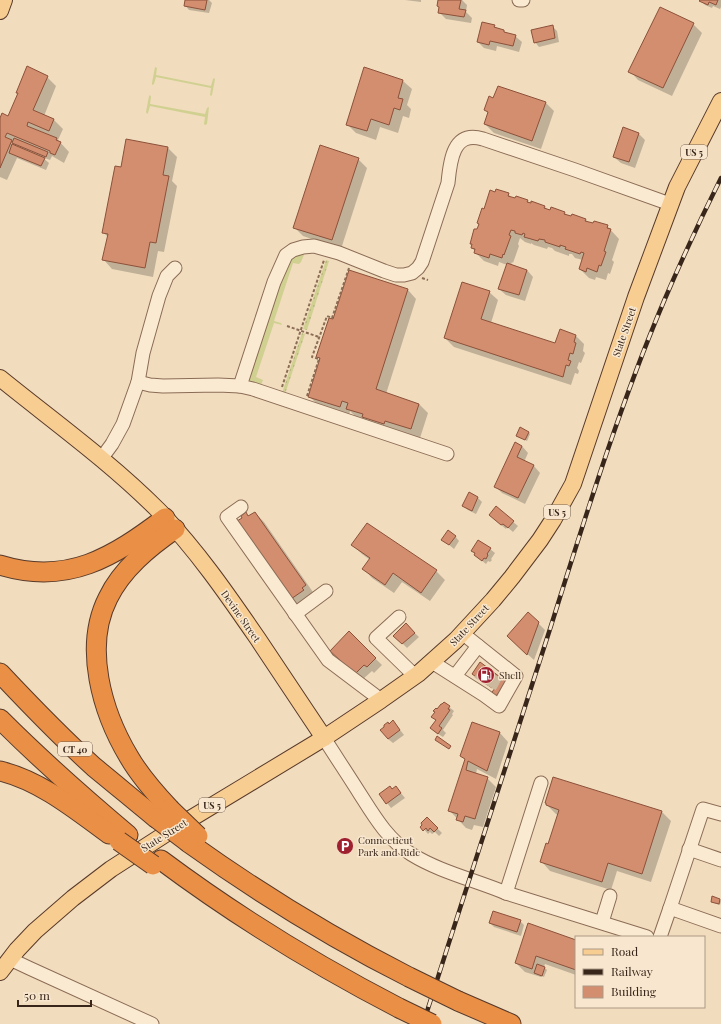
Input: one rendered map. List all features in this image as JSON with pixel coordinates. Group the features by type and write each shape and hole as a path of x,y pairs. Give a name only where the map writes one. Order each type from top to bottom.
{"highway":[{"path":"0,565 24,571 64,571 101,560 149,530 170,524"},
{"path":"170,524 158,541 141,556 116,583 107,598 103,610 99,624 97,643 97,666 107,709 132,762 154,791 163,814 194,840 225,858 237,876 308,921 355,949 409,977 458,1001 511,1024"},
{"name":"CT 40","path":"0,673 56,731 94,766 163,814"},
{"name":"CT 40","path":"0,719 49,766 104,815 124,838 157,862 339,976 432,1024"},
{"path":"0,771 21,778 47,792 124,838"}],"main road":[{"path":"0,11 4,0"},
{"name":"State Street","path":"0,972 5,956 27,939 84,889 111,869 151,843 324,738 382,700 432,662 493,600 527,558 553,520 573,484 636,297 670,204 677,187 721,101"},
{"name":"Devine Street","path":"0,378 131,484 170,524 221,586 324,738"}],"street":[{"path":"240,386 274,282 286,255 293,250 314,246 338,253 396,275 412,273 422,262 448,182 454,150 462,140 473,137 483,139 670,204"},
{"path":"100,459 112,444 123,424 138,382 143,354 159,296 167,276 175,268"},
{"path":"138,382 163,386 218,384 253,389 447,454"},
{"path":"241,507 227,517 328,660 382,700"},
{"path":"295,614 326,591"},
{"path":"399,616 376,638 415,676"},
{"path":"432,662 459,679 482,688 499,706 516,676 491,661 462,633"},
{"path":"459,679 491,661"},
{"name":"Devine Street","path":"324,738 370,809 392,839 403,849 417,858 454,874 506,893 644,936"},
{"path":"506,893 541,783"},
{"path":"660,936 703,808 721,814"},
{"path":"689,849 721,860"},
{"path":"602,922 610,896"},
{"path":"670,908 721,926"},
{"path":"5,956 152,1024"}],"path":[{"path":"303,406 319,359 312,357 326,316 332,318 350,265"},
{"path":"287,326 320,337"}],"green space":[{"path":"155,67 157,68 156,75 211,86 214,78 212,95 210,95 211,88 156,77 154,84 152,85"},
{"path":"150,95 150,104 205,114 207,108 209,107 207,124 204,124 205,117 150,106 147,114 146,112"},
{"path":"303,253 304,255 299,264 293,263 274,321 281,323 282,325 274,323 256,377 263,380 261,385 250,382 250,375 278,290 292,257"},
{"path":"326,260 329,261 307,330 303,329"},
{"path":"302,333 305,334 286,391 285,393 282,393"}],"building":[{"path":"185,0 207,0 205,10 184,6"},
{"path":"438,0 461,0 459,9 466,10 464,17 438,13"},
{"path":"718,0 716,5 709,2 708,5 699,1"},
{"path":"660,7 694,23 663,88 628,72"},
{"path":"482,22 495,25 494,27 504,30 504,32 516,35 513,46 490,41 489,45 477,42"},
{"path":"553,25 555,38 534,43 531,30"},
{"path":"27,66 48,76 33,110 54,119 49,131 28,122 27,126 57,138 56,140 61,142 55,155 50,153 50,151 7,133 5,137 12,140 0,168 0,118 2,113 8,116"},
{"path":"364,67 403,80 398,98 403,99 400,110 394,108 389,125 371,119 367,131 346,125"},
{"path":"498,86 546,102 532,141 484,124 488,112 484,110 489,96 493,98"},
{"path":"623,127 639,133 629,162 613,157"},
{"path":"14,138 48,152 46,157 12,143"},
{"path":"126,139 168,147 163,175 169,176 156,243 150,242 145,268 102,260 108,234 102,233 115,166 121,167"},
{"path":"12,144 45,158 41,166 9,153"},
{"path":"320,145 359,158 332,240 293,228"},
{"path":"496,189 509,193 508,196 515,198 516,196 528,200 527,202 531,203 531,201 545,206 544,208 550,210 551,207 565,212 564,214 571,216 572,214 586,219 585,221 593,223 594,221 608,225 607,228 611,229 604,251 606,252 597,272 587,268 586,272 579,269 584,253 581,252 580,254 565,249 566,247 560,245 560,247 545,242 545,240 539,239 538,241 524,237 525,234 523,233 522,235 515,233 515,231 511,230 509,235 511,236 502,258 490,254 489,258 474,253 475,249 471,248 472,244 470,244 474,229 477,229 479,224 477,223 482,208 484,209 490,190 495,192"},
{"path":"507,263 527,270 519,295 498,289"},
{"path":"349,270 408,289 376,389 419,404 411,429 385,421 384,424 362,417 363,414 346,409 348,403 342,401 340,407 308,397 320,358 316,357 329,318 333,319"},
{"path":"462,282 490,291 481,319 555,343 560,329 576,335 574,342 576,343 573,354 570,353 568,360 571,361 569,366 566,365 563,377 444,338"},
{"path":"520,427 529,432 525,440 516,436"},
{"path":"515,442 522,446 517,457 534,465 518,498 494,487"},
{"path":"469,492 478,497 472,511 462,506"},
{"path":"496,506 514,521 508,528 503,524 501,525 489,515"},
{"path":"246,512 248,516 255,512 306,585 302,588 304,590 291,599 237,521 242,518 241,516"},
{"path":"367,523 437,570 421,593 393,573 385,585 362,569 370,558 351,545"},
{"path":"448,530 456,536 449,545 441,540"},
{"path":"478,540 491,548 486,559 484,558 482,561 474,555 475,553 471,551"},
{"path":"528,612 539,622 527,655 507,636"},
{"path":"406,623 415,633 402,644 393,636"},
{"path":"349,631 376,658 367,667 364,665 355,674 330,651"},
{"name":"Shell","path":"480,662 500,677 492,688 472,674"},
{"path":"504,677 508,681 496,696 492,692"},
{"path":"444,702 450,706 448,709 450,710 439,726 442,728 438,734 430,728 436,720 431,717 435,712 433,711"},
{"path":"393,720 400,730 388,739 380,730 384,727 384,725 388,722 389,724"},
{"path":"472,722 500,732 487,771 468,761 466,770 488,777 475,819 465,816 463,822 456,820 458,814 448,811 465,759 460,756"},
{"path":"437,736 451,746 449,749 435,740"},
{"path":"553,777 662,811 642,874 608,863 602,882 540,862 546,843 548,844 559,810 546,805 545,803"},
{"path":"390,786 392,789 396,786 401,793 386,804 379,794"},
{"path":"427,817 438,828 434,832 430,828 428,831 426,828 423,831 420,827 422,825 421,823"},
{"path":"712,896 720,899 719,904 711,902"},
{"path":"493,911 521,920 517,932 489,923"},
{"path":"528,923 575,940 575,970 536,956 532,969 515,963"},
{"path":"537,964 545,967 542,976 534,973"}],"tunnel":[{"path":"480,681 488,668"},
{"path":"490,687 497,675"}],"railway":[{"path":"423,1024 617,422 664,301 721,178"}],"place":[{"name":"Shell","path":"486,675"},
{"name":"Connecticut Park and Ride","path":"345,846"}]}
